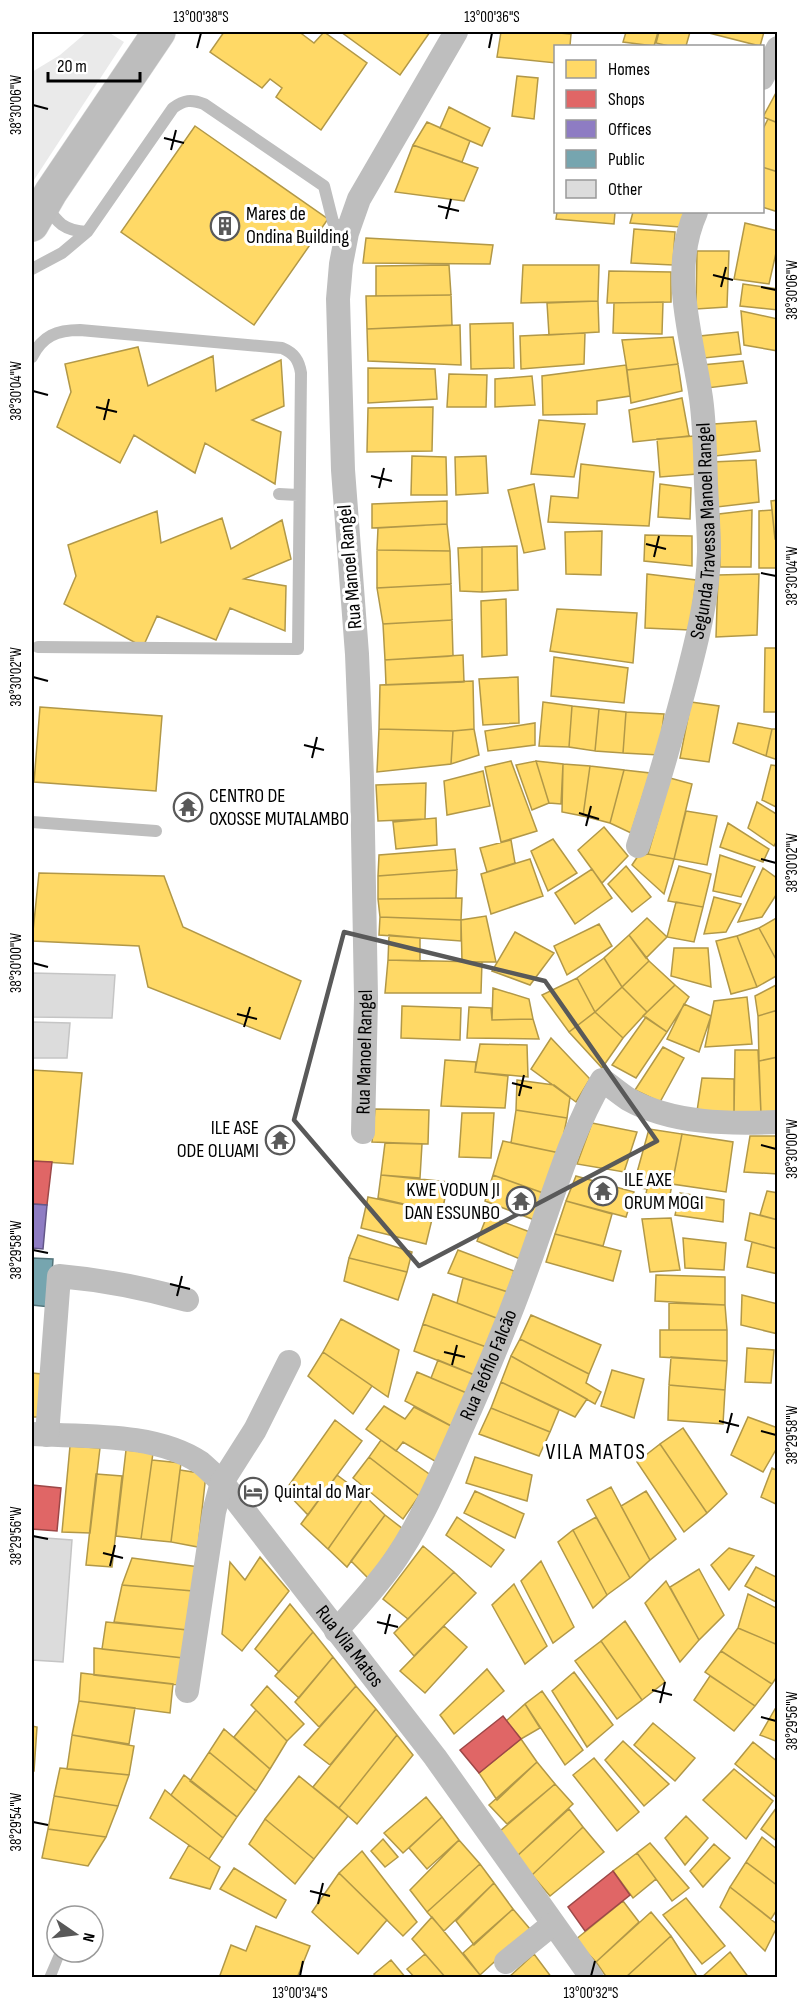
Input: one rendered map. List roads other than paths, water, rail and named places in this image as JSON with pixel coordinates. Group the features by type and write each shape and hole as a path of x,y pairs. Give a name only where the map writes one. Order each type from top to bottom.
{"main road":[{"path":"38,214 159,32"}],"street":[{"name":"Rua Manoel Rangel","path":"363,1132 366,998 362,778 357,654 343,470 338,299 347,233 359,198 456,32"},
{"path":"764,74 777,48"},
{"name":"Segunda Travessa Manoel Rangel","path":"638,846 664,767 699,633 707,586 709,550 703,418 684,297 686,241 696,213"},
{"name":"Rua Teófilo Falcão","path":"336,1631 372,1592 397,1557 432,1495 492,1360 536,1244 573,1136 602,1080 627,1098 659,1111 709,1121 777,1122"},
{"path":"39,1435 59,1276 124,1284 187,1300"},
{"path":"186,1691 214,1512 222,1482 255,1430 289,1362"},
{"name":"Rua Vila Matos","path":"39,1435 108,1437 150,1443 179,1451 202,1464 222,1482 435,1758 592,1977"},
{"path":"506,1962 553,1924"}],"lane":[{"path":"32,268 62,253 87,232 173,108 182,101 193,100 204,104 324,186 333,222 347,233"},
{"path":"38,214 55,219 71,231 87,232"},
{"path":"32,357 36,347 48,335 64,330 282,348 289,351 300,364 301,373 298,649 38,647"},
{"path":"279,494 298,495"},
{"path":"32,822 156,831"}],"place":[{"name":"Mares de Ondina Building","path":"225,226"},
{"name":"CENTRO DE OXOSSE MUTALAMBO","path":"188,807"},
{"name":"ILE ASE ODE OLUAMI","path":"280,1140"},
{"name":"ILE AXE ORUM MOGI","path":"603,1191"},
{"name":"KWE VODUN JI DAN ESSUNBO","path":"521,1201"},
{"name":"Quintal do Mar","path":"253,1492"}],"district":[{"name":"VILA MATOS","path":"596,1452"}]}
